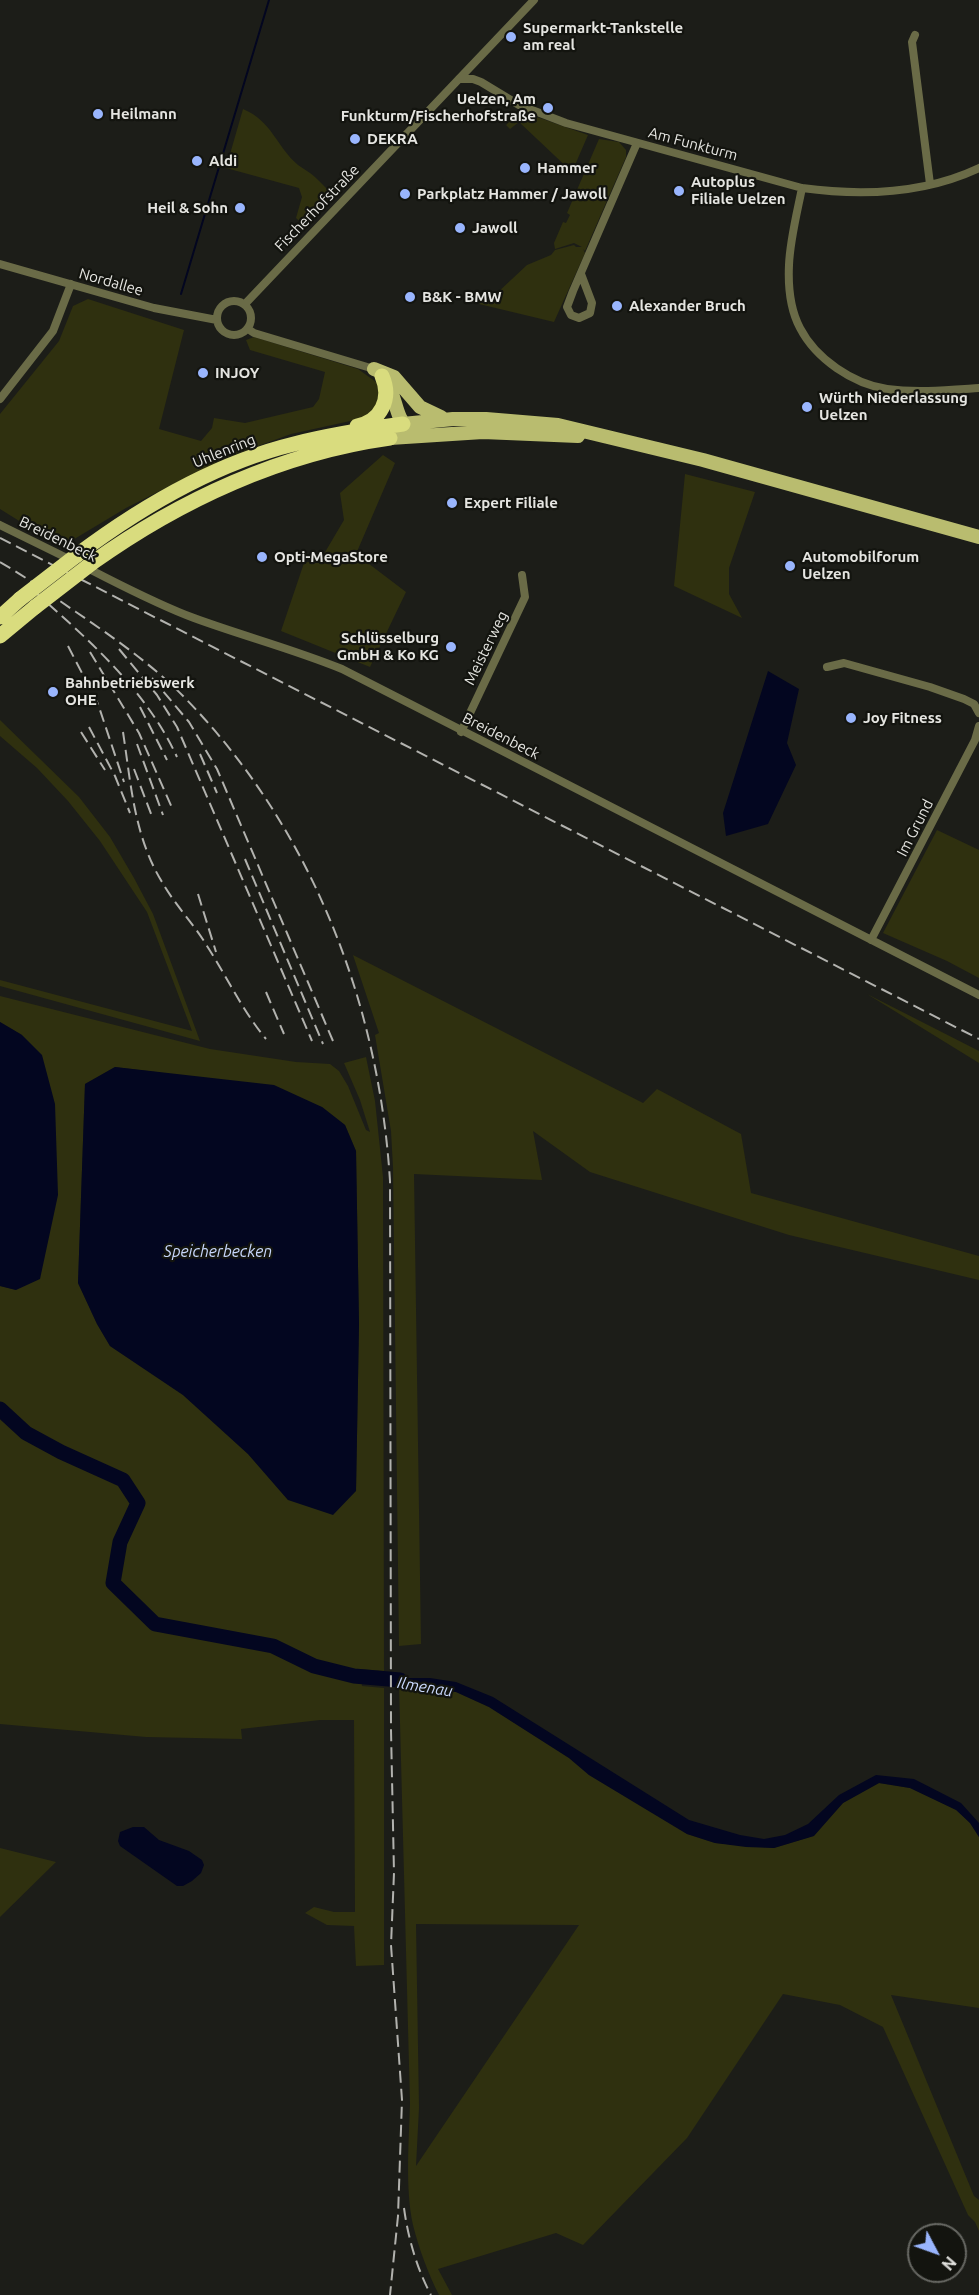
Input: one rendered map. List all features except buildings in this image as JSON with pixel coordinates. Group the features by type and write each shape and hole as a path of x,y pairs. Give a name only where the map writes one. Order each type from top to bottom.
{"highway":[{"path":"294,444 322,434 363,425 372,420 385,404 385,389 378,373"},
{"name":"Uhlenring","path":"0,617 77,555 121,524 185,487 242,462 294,444 403,424"},
{"path":"0,636 92,562 172,511 238,480 313,455 390,438"}],"main road":[{"path":"378,373 394,377 426,411 453,419"},
{"path":"378,373 394,395 398,417 403,424 420,435"},
{"path":"390,438 403,424 407,406 404,389"},
{"path":"403,424 453,419 558,425 702,460 979,537"},
{"path":"390,438 483,432 559,436 592,435"}],"street":[{"name":"Fischerhofstraße","path":"245,304 534,0"},
{"path":"915,35 912,42 930,184"},
{"name":"Am Funkturm","path":"459,79 473,79 481,82 502,96 543,115 802,188 838,193 874,192 930,184 979,168"},
{"path":"581,274 592,303 590,314 579,318 571,315 567,307 581,274 638,143"},
{"path":"802,188 789,264 790,296 800,329 822,356 849,376 886,389 933,391 979,388"},
{"name":"Nordallee","path":"0,264 154,308 217,320"},
{"path":"0,399 53,331 71,284"},
{"path":"234,301 245,304 251,317 248,329 237,335 227,334 219,327 217,320 219,310 225,303 234,301"},
{"path":"248,329 254,333 378,373"},
{"name":"Breidenbeck","path":"0,525 168,607 342,669 461,732 979,995"},
{"name":"Meisterweg","path":"461,732 525,597 522,575"},
{"path":"827,667 844,663 930,687 964,699 974,705 979,713"},
{"name":"Im Grund","path":"871,940 975,740 979,726"}],"shaded area":[{"path":"243,109 261,120 291,158 330,192 349,174 353,177 306,227 296,218 302,197 299,188 226,168"},
{"path":"520,111 588,135 572,172 519,122 510,129 506,125"},
{"path":"599,139 619,142 626,150 626,157 585,251 583,249 585,253 554,322 479,304 496,294 527,265 551,255 555,250 574,245 582,247 574,243 555,249 554,243 563,222 566,223 570,215 567,213"},
{"path":"88,299 184,330 159,429 201,441 212,428 214,418 245,423 313,407 319,399 325,372 250,350 246,340 254,337 358,369 376,382 380,389 377,405 364,418 291,434 225,458 126,508 61,547 0,509 0,414 59,341 73,306"},
{"path":"383,455 395,463 356,554 406,592 370,667 281,631 304,563 321,559 344,520 340,493"},
{"path":"685,474 755,492 729,568 729,594 742,618 674,586"},
{"path":"0,720 79,797 110,837 153,914 200,1041 0,986 0,980 192,1031 147,912 100,841 68,801 37,768 0,736"},
{"path":"937,830 979,850 979,978 947,961 883,933"},
{"path":"353,955 643,1103 657,1089 741,1134 751,1193 979,1256 979,1280 789,1235 590,1172 533,1131 542,1180 414,1174 421,1644 399,1646 391,1131 375,1035 379,1033"},
{"path":"867,994 979,1051 979,1063"},
{"path":"0,996 210,1049 296,1062 330,1064 339,1071 348,1086 366,1130 370,1132 360,1100 344,1063 366,1057 375,1101 383,1177 384,1671 360,1669 362,1686 384,1688 384,1965 356,1966 354,1926 327,1925 305,1913 314,1907 334,1912 355,1912 354,1720 320,1720 241,1729 242,1739 146,1737 0,1724 0,1286 16,1290 22,1035 0,1022","holes":["115,1067 156,1072 322,1107 345,1125 356,1151 359,1324 356,1491 288,1500 248,1454 183,1395 110,1346 97,1324 78,1283 85,1084"]},
{"path":"399,1684 456,1692 489,1707 569,1758 589,1775 687,1834 715,1843 774,1848 813,1836 843,1803 879,1783 910,1788 957,1810 970,1823 979,1837 979,2008 891,1995 974,2196 979,2200 979,2231 975,2222 968,2215 883,2027 840,2005 783,1994 687,2138 583,2245 556,2233 438,2269 452,2295 439,2295 424,2261 413,2225 408,2180 410,2103","holes":["416,1924 579,1925 416,2166 419,2108"]},
{"path":"0,1848 56,1862 0,1917"}],"water":[{"path":"768,671 799,689 787,743 796,765 768,824 726,836 723,813"},
{"path":"0,1022 22,1035 42,1055 55,1104 58,1195 40,1279 16,1290 0,1286"},
{"name":"Speicherbecken","path":"115,1067 274,1085 322,1107 345,1125 356,1151 359,1324 356,1491 333,1515 288,1500 248,1454 183,1395 110,1346 97,1324 78,1283 85,1084"},
{"path":"378,1678 430,1678 456,1682 493,1697 689,1820 740,1835 764,1839 785,1835 808,1824 839,1795 876,1775 914,1779 961,1803 979,1823 979,1837 970,1823 956,1810 910,1788 879,1783 843,1803 814,1836 774,1848 715,1843 687,1834 589,1775 569,1758 489,1707 456,1692 399,1684"},
{"path":"133,1827 144,1827 159,1840 189,1851 202,1860 204,1865 201,1873 183,1886 177,1886 120,1846 118,1841 120,1832"}],"waterway":[{"path":"181,294 269,0"},
{"name":"Ilmenau","path":"0,1409 26,1433 61,1452 123,1480 138,1503 120,1542 113,1583 155,1624 273,1646 314,1666 354,1676 400,1680"}],"railway":[{"path":"0,538 979,1039"},
{"path":"0,562 147,663 186,699 230,749 269,804 303,861 331,922 354,984 371,1049 383,1114 390,1181 391,1730 394,1873 391,1945 402,2100 398,2216 390,2295"},
{"path":"35,592 115,667 149,710 177,757"},
{"path":"68,646 98,704 124,782"},
{"path":"119,649 157,695 177,727 312,1041"},
{"path":"90,652 139,733 173,810"},
{"path":"152,678 189,722 217,769 333,1041"},
{"path":"140,707 167,760"},
{"path":"89,727 115,776 130,813"},
{"path":"81,732 105,770"},
{"path":"123,732 139,828 153,864 167,890 202,938 242,1005 266,1039"},
{"path":"137,744 163,815"},
{"path":"200,754 217,793"},
{"path":"134,769 153,819"},
{"path":"245,859 323,1044"},
{"path":"198,894 216,952"},
{"path":"266,992 284,1034"},
{"path":"404,2208 414,2253 431,2295"}],"place":[{"name":"Supermarkt-Tankstelle am real","path":"511,37"},
{"name":"Uelzen, Am Funkturm/Fischerhofstraße","path":"548,108"},
{"name":"Heilmann","path":"98,114"},
{"name":"DEKRA","path":"355,139"},
{"name":"Aldi","path":"197,161"},
{"name":"Hammer","path":"525,168"},
{"name":"Autoplus Filiale Uelzen","path":"679,191"},
{"name":"Parkplatz Hammer / Jawoll","path":"405,194"},
{"name":"Heil & Sohn","path":"240,208"},
{"name":"Jawoll","path":"460,228"},
{"name":"B&K - BMW","path":"410,297"},
{"name":"Alexander Bruch","path":"617,306"},
{"name":"INJOY","path":"203,373"},
{"name":"Würth Niederlassung Uelzen","path":"807,407"},
{"name":"Expert Filiale","path":"452,503"},
{"name":"Opti-MegaStore","path":"262,557"},
{"name":"Automobilforum Uelzen","path":"790,566"},
{"name":"Schlüsselburg GmbH & Ko KG","path":"451,647"},
{"name":"Bahnbetriebswerk OHE","path":"53,692"},
{"name":"Joy Fitness","path":"851,718"}]}
